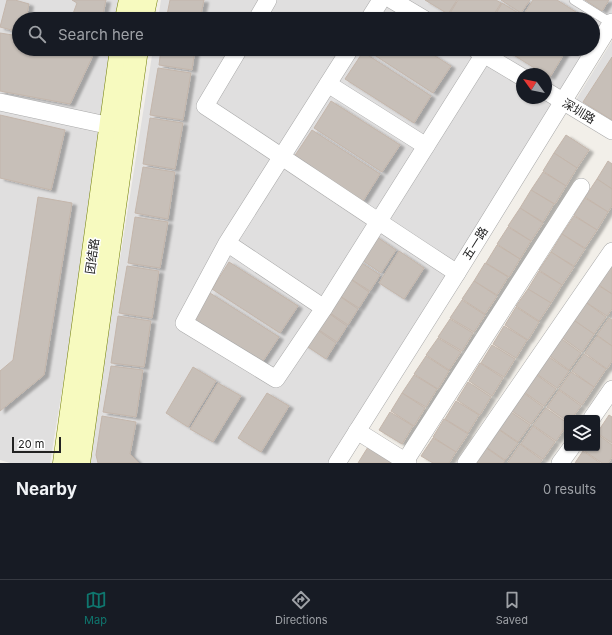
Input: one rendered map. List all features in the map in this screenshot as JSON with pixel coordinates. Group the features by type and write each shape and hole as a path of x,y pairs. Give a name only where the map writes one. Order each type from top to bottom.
{"main road":[{"path":"127,12 130,0"},
{"path":"143,12 146,0"},
{"name":"团结路","path":"64,463 120,56"},
{"name":"团结路","path":"80,463 136,56"}],"street":[{"path":"261,12 268,0"},
{"path":"373,12 381,0"},
{"path":"392,0 412,12"},
{"name":"五一路","path":"600,42 612,23"},
{"path":"235,56 205,106 457,273"},
{"path":"346,56 227,243 184,323 276,379 379,222 426,146 477,56"},
{"path":"486,56 516,74"},
{"name":"五一路","path":"337,463 591,56"},
{"path":"328,84 426,146"},
{"name":"深圳路","path":"552,95 612,131"},
{"path":"0,102 111,126"},
{"path":"357,431 405,462 581,187"},
{"path":"227,243 324,308"},
{"path":"466,463 612,251"},
{"path":"594,415 612,389"},
{"path":"560,463 569,451"}],"lane":[{"path":"574,0 594,12"},
{"path":"600,16 612,23"}],"shaded area":[{"path":"0,0 126,0 124,12 12,12 12,56 117,56 50,463 10,463 0,460"},
{"path":"161,0 381,0 401,12 159,12"},
{"path":"403,0 612,0 612,14 600,33 600,12 423,12"},
{"path":"612,41 612,126 574,103"},
{"path":"152,56 475,56 516,80 516,104 552,104 552,102 556,104 333,463 88,463"},
{"path":"495,56 586,56 561,95 552,90 552,68 516,69"}],"building":[{"path":"7,0 15,0 29,4 27,12 12,12 12,30 0,27"},
{"path":"72,0 106,0 103,12 74,12 77,3"},
{"path":"170,0 204,0 201,12 168,12"},
{"path":"425,0 457,0 449,12 445,12"},
{"path":"458,0 496,0 501,3 495,12 451,12"},
{"path":"501,0 530,0 522,12"},
{"path":"533,0 557,0 576,12 525,12"},
{"path":"585,0 609,0 602,11"},
{"path":"502,3 517,12 497,12"},
{"path":"0,33 12,35 12,56 93,56 70,104 0,91"},
{"path":"160,56 194,56 192,70 159,65"},
{"path":"360,56 369,56 431,96 414,123 345,79"},
{"path":"376,56 435,56 451,66 433,93"},
{"path":"515,56 563,56 552,74 552,68 534,68"},
{"path":"612,57 612,120 583,102"},
{"path":"158,68 191,73 183,120 150,115"},
{"path":"331,101 400,145 382,172 314,128"},
{"path":"0,115 65,130 51,190 0,178"},
{"path":"150,118 183,123 175,169 143,164"},
{"path":"312,130 380,174 363,201 294,157"},
{"path":"566,135 589,150 577,168 554,153"},
{"path":"554,153 577,168 566,186 543,171"},
{"path":"608,161 612,164 612,189 597,179"},
{"path":"143,167 175,172 168,219 135,213"},
{"path":"543,172 566,186 555,204 531,190"},
{"path":"597,179 612,189 612,206 608,212 585,197"},
{"path":"531,190 554,204 543,222 520,208"},
{"path":"38,197 72,203 44,375 0,411 0,371 13,360"},
{"path":"585,198 608,212 597,230 574,215"},
{"path":"520,208 543,223 531,241 508,226"},
{"path":"574,216 597,230 585,248 562,234"},
{"path":"135,217 168,222 160,268 128,263"},
{"path":"508,227 531,241 520,259 497,244"},
{"path":"562,234 585,249 574,266 551,252"},
{"path":"374,235 396,250 381,273 359,258"},
{"path":"497,245 520,259 509,277 486,263"},
{"path":"399,251 424,268 404,299 379,283"},
{"path":"551,252 574,267 562,285 539,270"},
{"path":"357,260 380,275 370,291 346,276"},
{"path":"229,262 298,306 280,333 212,289"},
{"path":"485,263 508,277 497,295 474,281"},
{"path":"127,266 159,271 152,318 119,313"},
{"path":"609,266 612,268 612,294 596,283"},
{"path":"539,271 562,285 551,303 528,289"},
{"path":"346,276 369,292 359,308 335,293"},
{"path":"474,281 497,296 485,314 462,299"},
{"path":"596,284 612,294 612,309 607,316 584,301"},
{"path":"528,289 551,303 539,321 516,306"},
{"path":"210,293 279,337 261,364 193,320"},
{"path":"335,293 358,309 348,325 324,309"},
{"path":"462,300 485,315 474,332 450,318"},
{"path":"584,301 606,317 594,334 572,319"},
{"path":"516,307 539,322 528,340 505,325"},
{"path":"324,310 347,326 337,342 313,326"},
{"path":"118,316 151,321 144,367 111,363"},
{"path":"609,318 612,320 612,346 597,335"},
{"path":"450,319 473,333 462,351 438,337"},
{"path":"572,319 594,334 582,352 560,336"},
{"path":"504,326 527,340 516,358 493,344"},
{"path":"313,327 336,343 326,359 302,343"},
{"path":"597,336 612,346 612,361 607,369 585,353"},
{"path":"559,337 581,353 569,370 547,354"},
{"path":"438,338 461,352 449,370 426,355"},
{"path":"492,345 515,359 504,377 481,363"},
{"path":"584,354 606,369 594,387 572,371"},
{"path":"546,355 569,371 557,388 534,372"},
{"path":"426,356 449,371 438,389 414,374"},
{"path":"480,363 503,378 492,396 469,381"},
{"path":"111,366 143,370 136,417 103,412"},
{"path":"193,367 216,381 188,427 166,413"},
{"path":"571,372 594,387 582,405 559,389"},
{"path":"534,373 556,389 544,406 521,390"},
{"path":"414,375 437,389 426,407 402,393"},
{"path":"468,382 491,397 480,415 457,400"},
{"path":"218,383 241,396 213,442 190,429"},
{"path":"559,390 581,406 574,415 564,415 564,419 547,407"},
{"path":"521,391 543,407 531,424 509,409"},
{"path":"267,393 289,406 261,452 238,438"},
{"path":"402,393 425,408 414,426 391,411"},
{"path":"456,401 479,415 468,433 445,419"},
{"path":"546,408 564,421 564,429 556,441 533,425"},
{"path":"508,410 530,425 518,442 496,427"},
{"path":"390,412 413,426 402,444 379,430"},
{"path":"609,415 612,417 612,443 600,435 600,428"},
{"path":"102,416 136,422 130,454 139,463 98,463 96,455"},
{"path":"444,419 468,434 456,452 433,437"},
{"path":"533,426 555,442 543,459 521,444"},
{"path":"495,427 518,443 505,460 483,445"},
{"path":"600,436 612,445 612,457 608,463 602,463 584,451 600,451"},
{"path":"433,438 456,452 449,463 433,463 421,456"},
{"path":"520,444 542,460 540,463 508,462"},
{"path":"482,445 505,461 503,463 471,463"},
{"path":"368,447 391,461 390,463 358,463"},
{"path":"583,451 600,463 575,463"}]}
